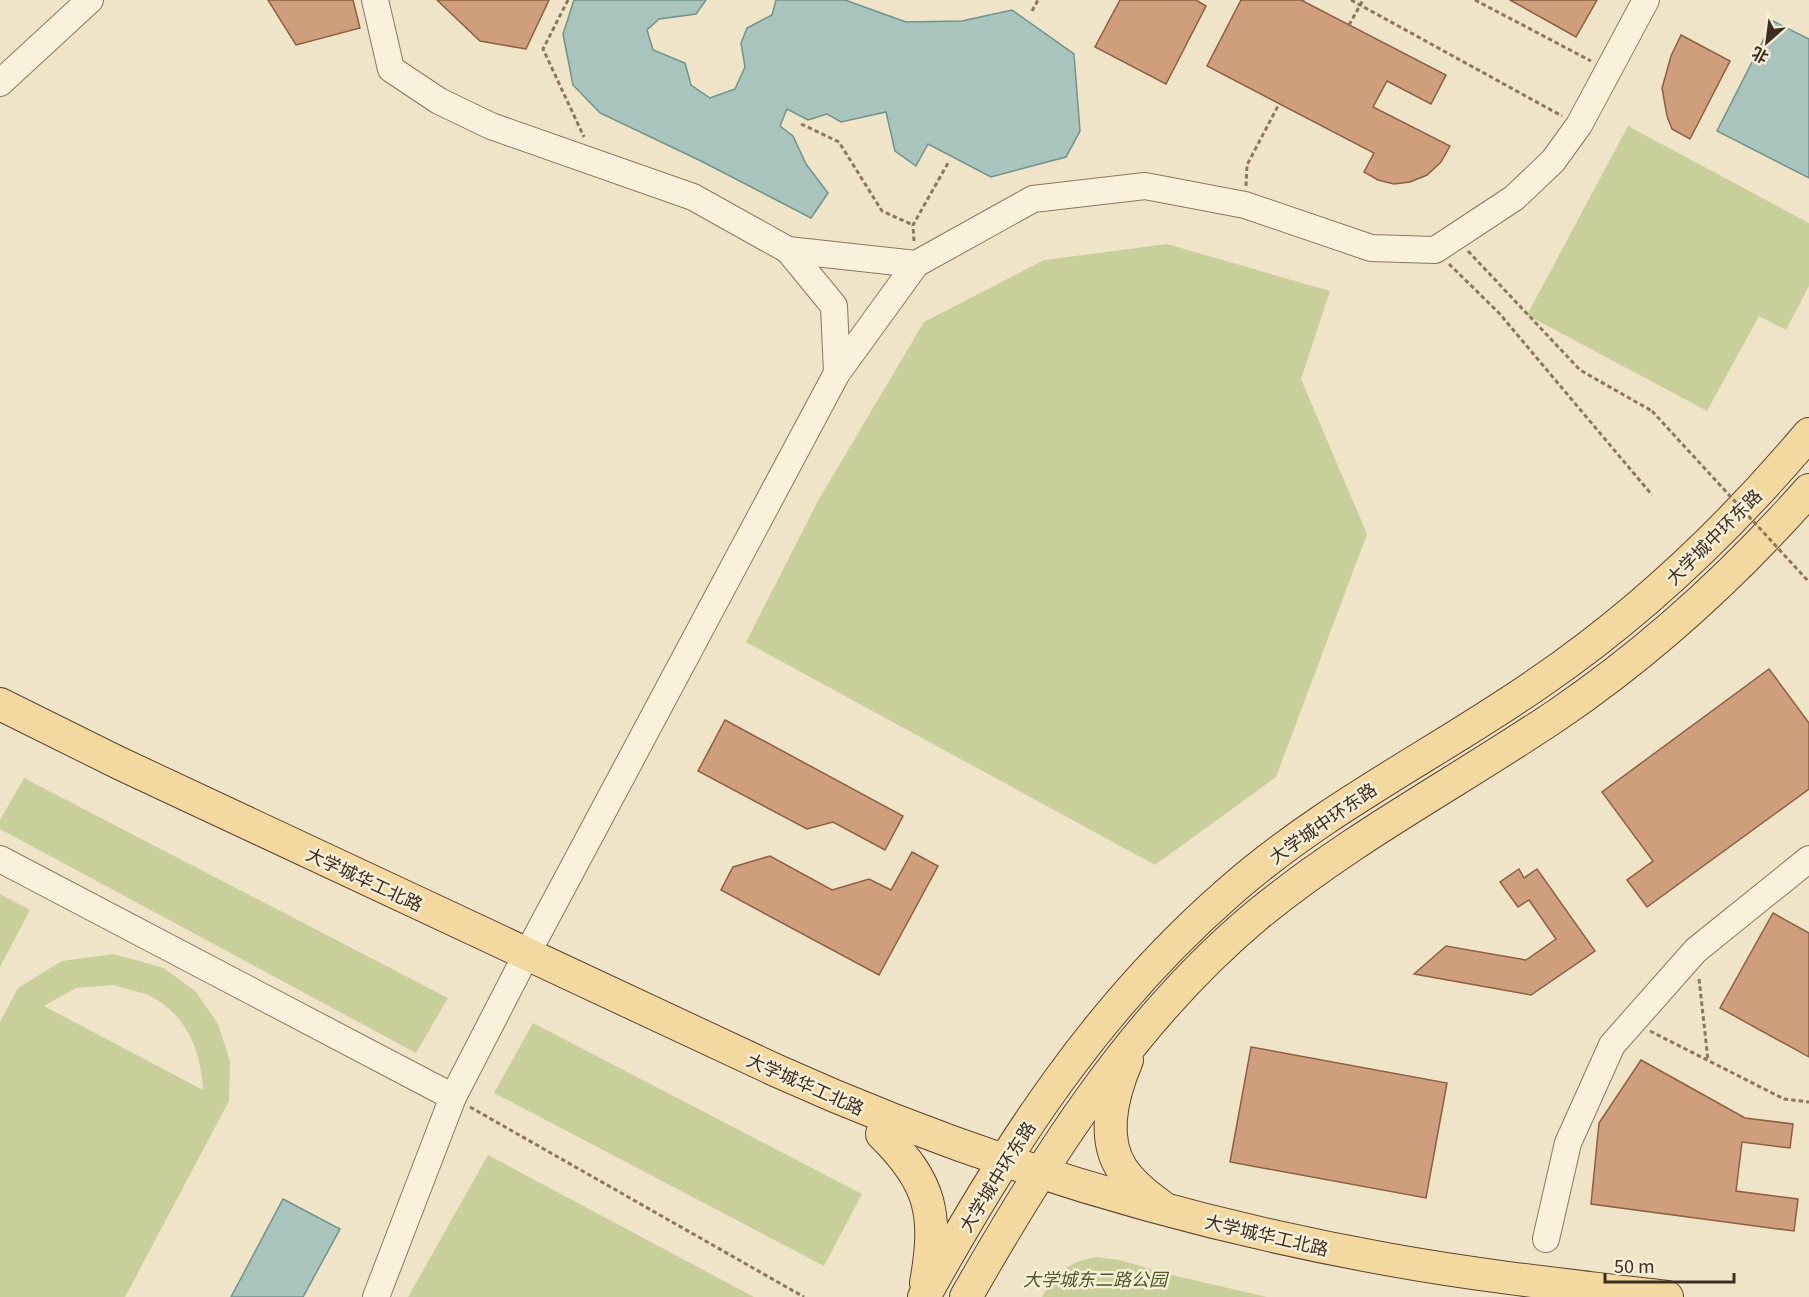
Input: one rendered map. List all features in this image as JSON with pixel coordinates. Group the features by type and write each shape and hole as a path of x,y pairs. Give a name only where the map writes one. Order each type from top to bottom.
{"main road":[{"name":"大学城中环东路","path":"924,1297 1000,1168 1056,1082 1150,967 1230,891 1318,823 1536,685 1620,623 1716,537 1751,501 1809,434"},
{"name":"大学城中环东路","path":"966,1297 1036,1180 1086,1103 1137,1037 1210,958 1254,918 1298,883 1376,828 1557,715 1643,651 1742,563 1809,490"},
{"name":"大学城华工北路","path":"0,704 805,1102 882,1134 1036,1180 1131,1219 1271,1254 1382,1276 1518,1297"},
{"name":"大学城华工北路","path":"0,723 112,778 523,962 909,1126 1000,1168"},
{"path":"1137,1037 1125,1065 1113,1105 1111,1143 1119,1163 1130,1180 1165,1210"},
{"path":"882,1134 915,1171 929,1205 931,1251 924,1297"},
{"name":"大学城华工北路","path":"1036,1180 1285,1239 1416,1264 1521,1280 1667,1297"}],"street":[{"path":"0,82 90,0"},
{"path":"375,0 391,69 439,101 490,126 693,197 788,250 834,306 837,373"},
{"path":"376,1297 453,1097 523,962 837,373 916,264 1033,199 1145,186 1245,205 1371,248 1445,243 1514,198 1546,167 1579,125 1646,0"},
{"path":"788,250 916,264"},
{"path":"0,859 453,1097"},
{"path":"1546,1239 1568,1143 1612,1045 1696,950 1809,859"}],"path":[{"path":"568,0 543,49 596,163"},
{"path":"1032,11 1038,0"},
{"path":"1350,0 1579,125"},
{"path":"1349,25 1364,0"},
{"path":"1475,0 1594,63"},
{"path":"1245,205 1247,165 1279,104"},
{"path":"801,124 839,142 882,211 913,225"},
{"path":"916,264 913,225 948,163"},
{"path":"1445,243 1580,370 1652,411 1809,582"},
{"path":"1445,243 1499,314 1652,495"},
{"path":"1696,950 1708,1060"},
{"path":"1632,1022 1784,1099 1809,1102"},
{"path":"453,1097 804,1297"}],"green space":[{"path":"1628,126 1809,223 1809,286 1786,330 1759,316 1707,411 1527,315"},
{"path":"1167,244 1330,291 1301,379 1367,534 1276,777 1155,865 746,642 819,499 924,322 1044,260"},
{"path":"24,778 448,998 416,1053 0,829 0,820"},
{"path":"0,894 30,910 0,967"},
{"path":"114,954 164,968 196,992 218,1024 230,1061 229,1101 125,1297 0,1297 0,1022 18,988 62,961","holes":["114,985 150,996 174,1013 183,1024 195,1048 203,1090 44,1006 76,988"]},
{"path":"533,1023 862,1194 824,1266 494,1093"},
{"path":"488,1155 754,1297 408,1297"},
{"name":"大学城东二路公园","path":"1097,1257 1119,1260 1267,1297 1042,1297 1052,1281 1064,1270 1071,1265"}],"water":[{"path":"574,0 706,0 696,14 659,19 647,30 653,50 685,63 691,85 710,98 735,89 745,67 741,43 747,28 772,15 776,0 845,0 906,22 962,21 1012,10 1074,54 1080,131 1066,157 991,177 928,144 916,166 895,151 886,112 841,122 827,114 808,120 787,109 780,126 793,136 806,164 828,193 811,218 701,161 600,113 573,85 563,34"},
{"path":"1773,21 1809,39 1809,178 1717,131"},
{"path":"283,1199 340,1229 303,1297 231,1297"}],"building":[{"path":"268,0 353,0 360,28 296,45"},
{"path":"437,0 549,0 526,49 480,41"},
{"path":"1120,0 1196,0 1206,6 1166,84 1095,47"},
{"path":"1241,0 1301,0 1446,75 1431,104 1387,81 1373,107 1450,146 1441,162 1427,175 1410,182 1394,184 1378,180 1364,172 1374,153 1207,66"},
{"path":"1510,0 1597,0 1576,37"},
{"path":"1681,35 1730,61 1690,139 1672,129 1662,88 1671,56"},
{"path":"1769,669 1809,723 1809,789 1647,907 1627,880 1653,861 1602,792"},
{"path":"725,720 903,816 885,850 833,822 807,829 698,771"},
{"path":"912,852 938,866 879,975 721,890 733,867 770,856 832,890 869,879 891,890"},
{"path":"1519,869 1524,878 1537,869 1595,951 1531,995 1414,974 1446,946 1526,960 1556,939 1529,900 1518,907 1500,882"},
{"path":"1773,913 1809,933 1809,1057 1720,1008"},
{"path":"1251,1047 1447,1083 1426,1198 1230,1162"},
{"path":"1641,1060 1745,1118 1793,1124 1790,1148 1742,1142 1736,1191 1798,1199 1794,1231 1591,1204 1599,1123"}]}
